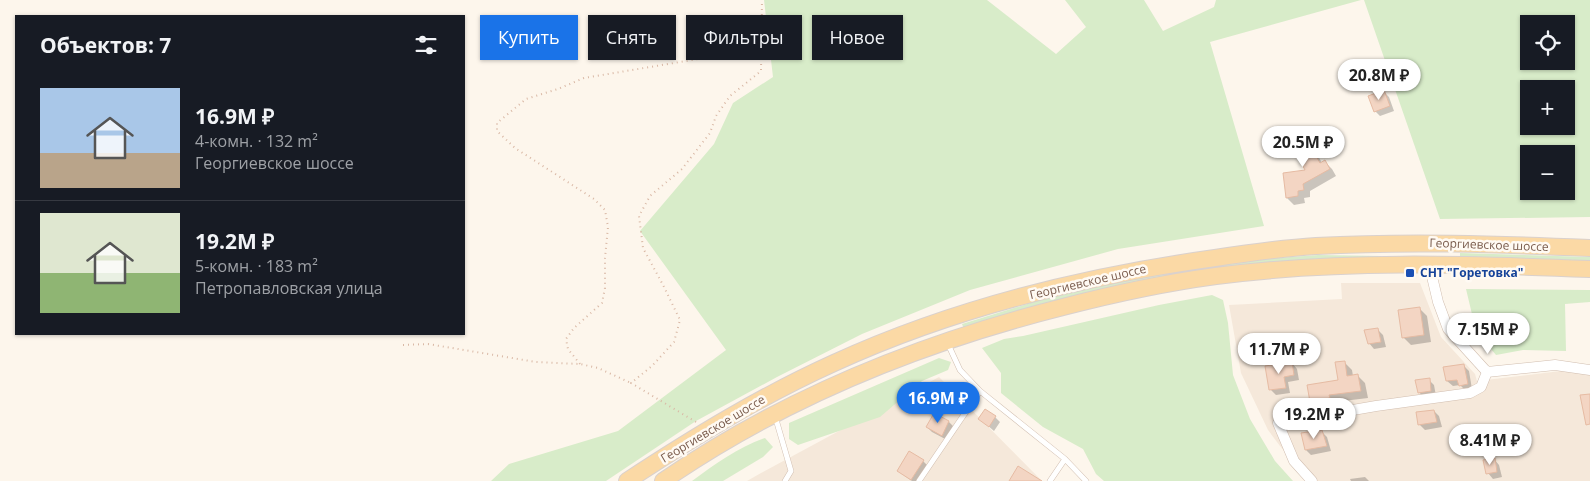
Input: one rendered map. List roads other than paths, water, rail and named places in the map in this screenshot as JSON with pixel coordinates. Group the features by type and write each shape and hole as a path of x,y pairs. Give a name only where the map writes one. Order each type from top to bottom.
{"main road":[{"name":"Георгиевское шоссе","path":"627,481 701,434 801,378 836,362 906,333 988,306 1072,284 1123,272 1224,256 1314,246 1449,242 1590,248"},
{"name":"Георгиевское шоссе","path":"664,481 734,436 854,375 946,340 1082,302 1207,278 1320,267 1429,264 1590,269"}],"street":[{"path":"1429,264 1438,302 1448,329 1487,372"},
{"path":"1487,372 1555,365 1590,370"},
{"path":"1312,481 1294,461 1278,423 1376,406 1470,393 1481,388 1487,372"}],"lane":[{"path":"946,340 960,370 980,391 1065,459 1086,481"},
{"path":"919,481 980,391"},
{"path":"774,415 791,472 785,481"},
{"path":"1050,481 1065,459"}],"place":[{"name":"СНТ \"Горетовка\"","path":"1410,273"}]}
